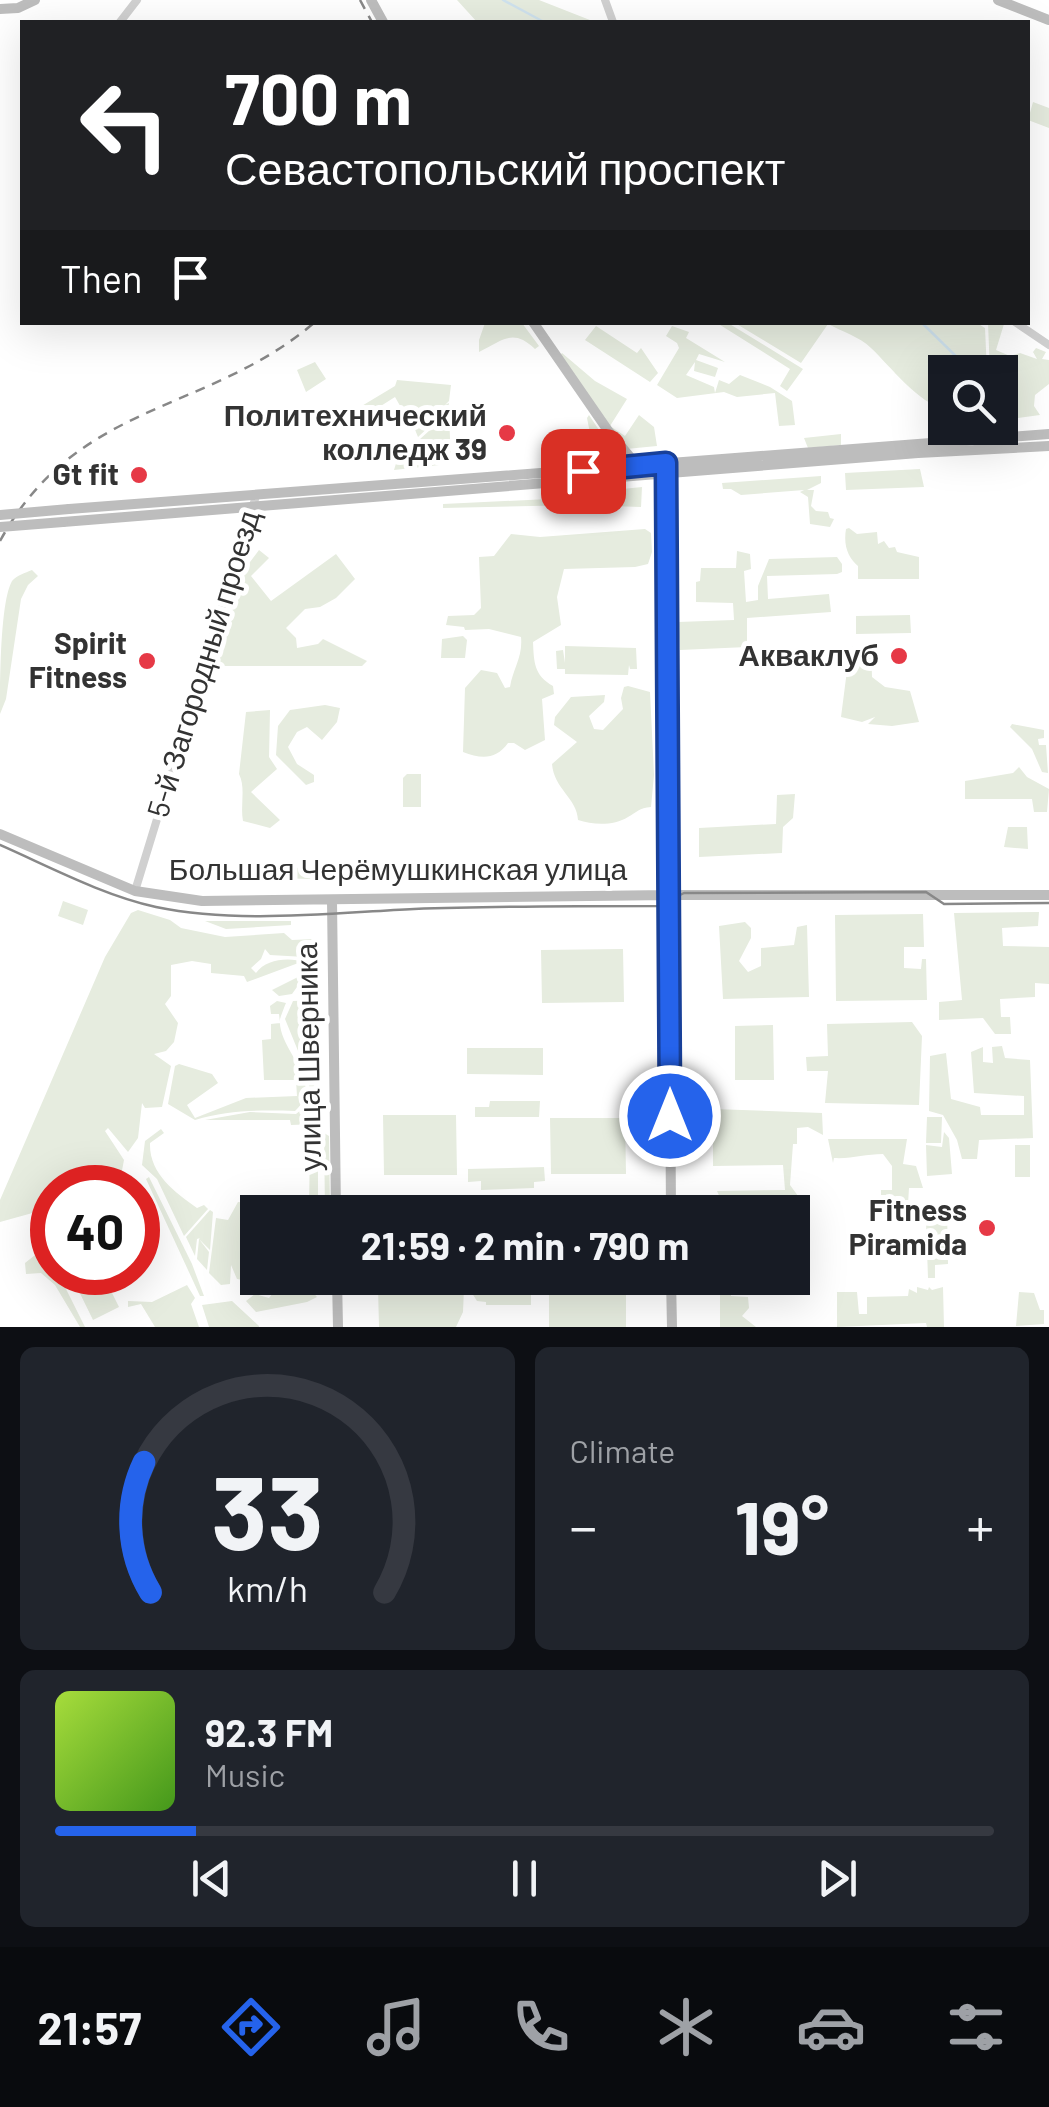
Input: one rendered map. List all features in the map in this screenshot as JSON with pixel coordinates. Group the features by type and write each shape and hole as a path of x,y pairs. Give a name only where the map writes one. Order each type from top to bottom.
{"main road":[{"path":"0,8 8,10 35,0"},
{"path":"998,0 1049,20"},
{"path":"535,325 608,432 648,476"},
{"path":"0,514 648,476 666,469 1049,434"},
{"path":"0,527 164,515 254,502 638,467 666,469 1049,446"},
{"path":"666,469 671,1195"},
{"name":"Большая Черёмушкинская улица","path":"0,834 135,891 202,901 669,895 1049,896"},
{"name":"улица Шверника","path":"332,901 336,1195"},
{"path":"337,1295 338,1327"},
{"path":"671,1295 672,1327"}],"street":[{"path":"122,20 137,0"},
{"path":"1019,325 1049,345"},
{"path":"163,502 170,508 164,515"},
{"name":"5-й Загородный проезд","path":"135,891 254,502"}],"shaded area":[{"path":"457,0 539,0 590,20 475,20"},
{"path":"1033,102 1049,108 1049,128 1030,121"},
{"path":"484,325 523,325 539,346 535,349 520,339 508,338 479,352"},
{"path":"720,325 731,325 803,369 787,391 780,386 790,369"},
{"path":"738,325 827,325 801,363"},
{"path":"830,325 980,325 985,328 986,355 928,355 928,402 867,344"},
{"path":"988,325 1004,325 996,350 1008,355 989,355"},
{"path":"596,326 637,353 641,348 658,373 650,382 585,340"},
{"path":"672,326 689,332 686,338 725,362 699,354 696,360 718,368 715,377 694,371 695,362 686,375 714,387 715,393 719,380 729,384 740,375 770,387 792,401 795,425 779,426 775,393 737,397 724,392 677,398 657,385 679,348 666,336"},
{"path":"1036,348 1046,352 1042,359 1049,360 1049,384 1035,395 1034,406 1040,415 1018,418 1018,355 1013,355 1020,353 1037,359 1033,352"},
{"path":"562,353 595,381 627,399 610,426 625,436 639,415 654,427 657,446 626,449 559,356"},
{"path":"315,362 326,379 306,392 297,370"},
{"path":"397,380 451,385 445,405 449,403 448,409 418,437 407,410 403,411 395,397 365,416 360,407 395,386"},
{"path":"449,413 451,464 445,464 420,439"},
{"path":"589,415 613,451 568,455 567,445 592,443"},
{"path":"841,434 841,445 808,448 804,438"},
{"path":"422,448 439,465 394,470 398,457"},
{"path":"920,469 924,487 846,490 845,473"},
{"path":"821,476 821,483 807,490 814,490 811,506 816,511 828,512 834,519 830,527 810,524 808,497 800,492 804,490 741,495 723,489 722,483"},
{"path":"642,487 641,507 443,508 443,504 569,498 590,492 588,498 593,492"},
{"path":"849,528 857,534 877,532 878,544 884,541 897,552 919,557 919,579 858,579 858,566 846,547"},
{"path":"645,529 651,533 648,564 564,569 557,597 561,625 533,642 536,668 553,686 554,694 542,699 545,740 525,750 508,743 488,756 463,752 465,688 481,670 497,673 505,688 510,687 521,644 521,637 446,625 448,616 474,615 481,608 479,557 494,556 511,534 540,537"},
{"path":"259,550 269,558 251,576 271,601 336,554 355,579 336,598 320,607 305,609 286,628 296,638 297,648 318,644 323,639 367,661 362,666 214,666 247,566"},
{"path":"737,551 750,554 751,569 744,571 746,602 758,600 758,586 769,559 837,557 842,572 837,574 767,576 768,599 829,594 831,612 747,618 747,647 680,650 678,622 734,620 733,603 696,602 696,582 700,581 701,568 736,568"},
{"path":"32,570 38,576 21,599 6,699 0,714 8,592 14,579"},
{"path":"910,615 911,633 856,634 856,616"},
{"path":"463,636 467,640 465,658 441,658 442,639"},
{"path":"871,645 872,677 885,687 910,691 919,722 892,726 868,724 875,717 862,722 841,717 850,647"},
{"path":"565,646 636,648 637,669 630,669 629,665 628,675 565,674 565,669 557,669 556,651 563,650 565,663"},
{"path":"628,686 650,692 654,775 651,807 610,823 578,820 552,764 577,742 554,725 555,717 571,697 605,695 604,702 589,716 594,729 603,730 623,709 621,698"},
{"path":"325,705 340,708 337,722 322,740 307,727 297,732 288,747 297,764 314,775 314,782 306,785 276,755 278,726 290,710"},
{"path":"270,710 269,757 277,769 251,792 280,820 270,828 243,821 239,774 246,712"},
{"path":"1012,724 1044,730 1044,738 1038,739 1039,745 1046,745 1048,773 1042,772 1032,749 1010,727"},
{"path":"1019,767 1027,777 1049,789 1047,812 1034,812 1032,799 965,799 965,781 1013,773"},
{"path":"407,774 421,774 421,807 403,807 403,778"},
{"path":"795,794 793,818 783,827 782,853 699,857 699,828 776,824 777,795"},
{"path":"1008,827 1027,827 1028,849 1004,847"},
{"path":"236,865 301,868 310,872 311,879 238,877 233,871"},
{"path":"63,901 88,910 83,925 58,916"},
{"path":"138,910 170,920 181,928 225,937 284,933 292,940 315,939 317,988 314,994 300,994 312,971 305,957 270,955 265,949 251,968 256,973 278,960 305,962 307,973 292,994 279,996 272,990 306,973 301,962 247,982 244,976 211,973 211,964 192,961 171,965 171,996 165,1004 178,1023 174,1042 166,1051 154,1054 171,1066 162,1107 145,1108 142,1103 138,1138 128,1152 108,1128 105,1131 124,1160 123,1165 30,1165 30,1214 0,1222 0,1200 105,957 131,913"},
{"path":"1039,912 1038,926 1002,928 1003,946 1049,947 1049,984 1035,983 1035,997 1000,999 1001,1017 1010,1017 1011,1034 995,1034 983,1018 939,1020 939,1002 962,1000 954,913"},
{"path":"923,914 924,947 904,947 904,968 921,969 922,959 926,959 927,1000 836,1001 835,915"},
{"path":"205,921 291,921 291,925 226,929"},
{"path":"745,922 751,928 751,938 739,961 748,972 761,966 761,948 794,945 797,927 807,925 809,997 723,999 719,926"},
{"path":"623,949 624,1002 542,1003 541,950"},
{"path":"318,1000 317,1068 305,1068 285,1019 293,1001"},
{"path":"277,1001 286,1003 280,1019 281,1031 306,1089 295,1111 245,1111 195,1120 168,1104 175,1066 179,1064 212,1074 218,1083 187,1105 195,1118 246,1098 297,1096 296,1080 264,1080 262,1040 271,1039 271,1024 280,1023 279,1014 271,1014 270,1006"},
{"path":"912,1022 922,1036 919,1105 825,1103 828,1071 807,1071 806,1057 828,1056 827,1024"},
{"path":"773,1025 774,1080 735,1080 735,1026"},
{"path":"1002,1046 1005,1058 1030,1060 1033,1138 979,1140 977,1159 962,1159 943,1115 929,1111 930,1056 946,1053 951,1099 980,1107 981,1115 1024,1115 1024,1096 974,1093 971,1052 983,1047 983,1062 993,1063 992,1047"},
{"path":"467,1048 543,1048 543,1075 467,1074"},
{"path":"318,1071 317,1124 291,1125 290,1120 205,1120 250,1112 296,1114 309,1096 306,1073"},
{"path":"490,1101 540,1101 539,1117 475,1117 475,1107 489,1107"},
{"path":"713,1109 822,1113 823,1135 808,1127 797,1128 790,1185 797,1195 719,1195 717,1191 785,1190 783,1165 713,1166"},
{"path":"383,1115 456,1115 457,1175 384,1175"},
{"path":"927,1117 942,1117 941,1143 926,1143"},
{"path":"550,1118 625,1118 626,1174 551,1174"},
{"path":"161,1129 164,1133 150,1143 155,1165 142,1165 145,1141"},
{"path":"944,1132 949,1138 952,1174 927,1176 926,1145 942,1147"},
{"path":"324,1133 329,1136 330,1195 325,1195"},
{"path":"310,1135 318,1135 318,1195 309,1195"},
{"path":"828,1139 907,1139 903,1164 916,1166 923,1188 909,1188 908,1204 881,1205 881,1190 892,1190 892,1166 883,1154 834,1158 833,1163"},
{"path":"1015,1145 1030,1145 1030,1177 1015,1177"},
{"path":"544,1167 545,1181 534,1182 534,1188 481,1190 481,1181 468,1182 468,1169"},
{"path":"160,1174 197,1208 204,1205 208,1209 184,1236 160,1185"},
{"path":"160,1199 192,1264 204,1296 200,1296 160,1209"},
{"path":"240,1202 240,1280 231,1265 230,1284 221,1285 209,1273 216,1218 228,1220"},
{"path":"943,1205 952,1207 947,1208 948,1264 935,1265 935,1278 928,1278 926,1221 940,1221"},
{"path":"210,1210 210,1250 199,1239 195,1256 186,1237"},
{"path":"199,1239 209,1252 207,1270 197,1259"},
{"path":"187,1285 195,1298 191,1304 199,1327 155,1327 141,1304 128,1307 128,1301 152,1302"},
{"path":"917,1287 943,1287 944,1327 927,1327 926,1323 837,1327 837,1292 857,1292 859,1314 867,1314 867,1297 908,1296 909,1289 917,1293"},
{"path":"1019,1292 1034,1293 1040,1310 1044,1310 1044,1324 1016,1326"},
{"path":"61,1295 69,1295 85,1327 80,1327"},
{"path":"81,1295 113,1295 119,1307 93,1320"},
{"path":"254,1295 317,1297 256,1312 246,1301"},
{"path":"378,1295 464,1295 463,1312 456,1327 379,1327"},
{"path":"473,1295 531,1295 531,1305 486,1305"},
{"path":"549,1295 626,1295 626,1327 549,1327"},
{"path":"720,1295 748,1297 749,1308 742,1316 756,1327 720,1327"},
{"path":"232,1301 259,1327 209,1327 202,1305"}],"waterway":[{"path":"503,0 540,20"},
{"path":"924,325 955,355"}],"tram line":[{"path":"0,845 136,902 220,915 658,906 684,893 926,892 944,904 1049,903"}],"railway":[{"path":"360,0 371,20"},
{"path":"0,541 31,495 67,460 105,434 274,352 311,325"}],"place":[{"name":"Политехнический колледж 39","path":"507,433"},
{"name":"Gt fit","path":"139,475"},
{"name":"Акваклуб","path":"899,656"},
{"name":"Spirit Fitness","path":"147,661"},
{"name":"Fitness Piramida","path":"987,1228"}],"route":[{"path":"583,471 666,463 670,1116"}]}
